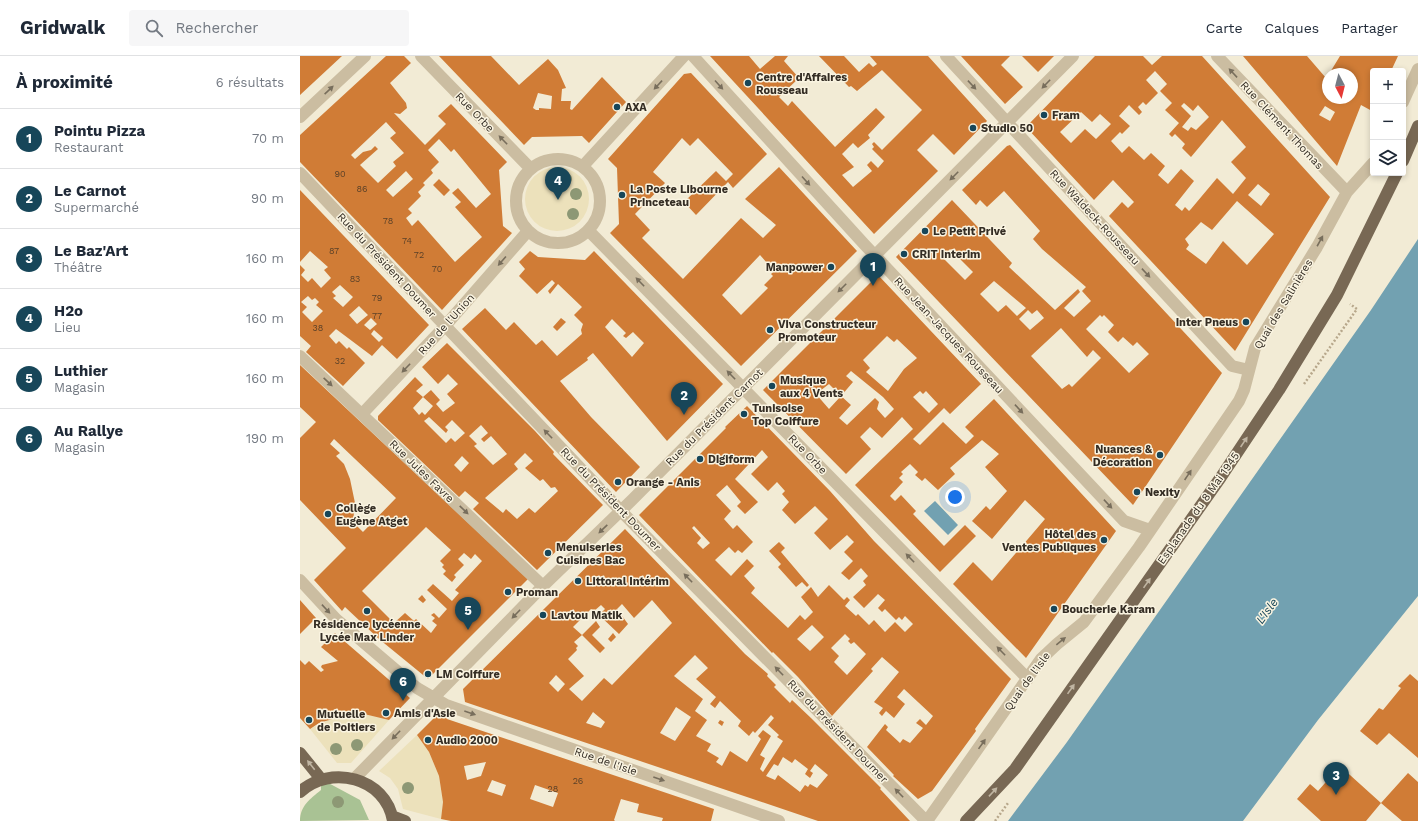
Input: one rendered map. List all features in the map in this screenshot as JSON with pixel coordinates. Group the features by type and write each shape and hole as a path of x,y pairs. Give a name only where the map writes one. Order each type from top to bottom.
{"main road":[{"path":"1406,154 1418,126"},
{"name":"Esplanade du 8 Mai 1945","path":"966,821 1015,769 1221,477 1279,390 1337,295 1396,176"},
{"path":"300,752 321,779"},
{"path":"300,792 306,786 321,779 338,776 355,778 371,786 384,800 392,818 405,821"}],"street":[{"path":"300,116 365,56"},
{"name":"Rue Orbe","path":"421,56 530,168"},
{"path":"583,166 684,56"},
{"name":"Rue Jean-Jacques Rousseau","path":"693,56 874,256 1124,521 1150,530"},
{"name":"Rue Waldeck-Rousseau","path":"946,56 1232,366 1249,370"},
{"name":"Rue du Président Carnot","path":"355,778 543,586 622,511 1073,56"},
{"name":"Rue Clément Thomas","path":"1217,56 1347,192"},
{"path":"1406,95 1418,69"},
{"path":"556,158 570,160 583,166 593,177 599,190 600,204 596,218 588,230 578,238 565,242 552,243 539,239 528,231 519,220 515,206 516,192 521,179 530,168 542,161 556,158"},
{"name":"Quai des Salinières","path":"1150,530 1239,401 1244,390 1255,348 1316,247 1347,192 1370,166"},
{"name":"Rue du Président Doumer","path":"300,173 622,511 927,821"},
{"name":"Rue Orbe","path":"588,230 1028,679"},
{"name":"Rue de l'Union","path":"362,414 445,326 528,231"},
{"name":"Rue Jules Favre","path":"300,356 543,586"},
{"name":"Quai de l'Isle","path":"927,821 1048,652 1084,622 1150,530"},
{"name":"Rue de l'Isle","path":"300,580 336,619 416,688 446,705 779,821"}],"green space":[{"path":"321,779 360,800 369,820 300,821 300,816 304,807 321,790"}],"shaded area":[{"path":"557,167 575,172 580,176 584,181 589,199 584,217 580,222 575,226 557,231 539,226 534,222 530,217 525,199 530,181 534,176 539,172"},
{"path":"364,714 389,720 351,763 337,763 310,729 333,718"},
{"path":"417,735 429,752 439,776 443,802 441,819 403,809 398,789 390,778 379,771"}],"water":[{"name":"L'Isle","path":"1418,239 1418,596 1318,720 1243,821 1008,821 1067,742 1371,310"},
{"path":"935,501 958,525 948,535 924,511"}],"building":[{"path":"300,56 342,56 300,95"},
{"path":"386,56 404,56 411,63 390,83 406,103 407,108 400,114 394,113 425,145 446,124 438,116 451,104 507,162 499,170 503,226 512,233 442,310 300,162 300,135","holes":["386,122 396,133 390,138 404,153 393,162 396,166 378,183 360,165 378,149 375,146 371,150 363,152 355,159 351,155","439,139 451,152 454,149 491,194 476,208 458,188 452,193 461,202 455,207 482,237 455,262 418,220 412,226 406,218 412,213 408,209 421,196 418,192 425,185 423,183 433,173 431,170 439,162 428,150","406,171 413,179 393,197 386,190"]},
{"path":"439,56 491,56 519,85 548,59 558,70 566,88 562,89 561,101 571,101 570,109 572,110 602,77 626,102 589,143 582,136 532,137 524,145","holes":["538,93 552,96 551,109 539,108 539,110 536,110 533,108"]},
{"path":"710,56 749,56 760,69 775,56 788,56 784,61 799,78 779,97 788,106 792,101 835,147 876,108 885,117 868,135 870,138 858,148 853,143 842,154 854,167 842,175 853,187 872,171 867,165 871,161 878,168 884,161 872,149 874,147 872,144 874,142 882,150 922,110 882,70 857,91 851,86 849,87 819,56 844,56 859,72 869,63 873,67 877,64 870,56 928,56 987,121 954,155 933,134 917,150 938,171 874,234"},
{"path":"961,56 1010,56 1001,65 1023,87 1005,104"},
{"path":"1022,56 1054,56 1038,72"},
{"path":"1095,56 1143,56 1152,65 1162,56 1202,56 1330,197 1235,351 1109,216 1122,202 1128,208 1134,202 1113,180 1094,200 1026,127","holes":["1155,71 1167,84 1160,91 1172,103 1165,110 1179,123 1169,134 1172,137 1175,134 1185,144 1182,148 1191,157 1222,120 1246,147 1231,162 1246,178 1233,194 1217,178 1189,211 1185,207 1182,211 1175,205 1194,181 1181,169 1168,184 1158,175 1165,166 1151,153 1144,160 1129,146 1122,153 1111,141 1120,132 1122,134 1130,126 1119,116 1129,105 1139,115 1142,112 1138,107 1143,102 1146,105 1158,93 1146,80","1184,103 1193,111 1198,105 1209,117 1196,130 1191,127 1188,131 1182,127 1191,116 1181,106","1081,112 1092,122 1100,114 1111,124 1096,139 1085,129 1071,143 1060,132","1258,184 1270,194 1261,206 1248,195","1237,201 1274,234 1247,265 1223,241 1206,264 1186,249 1189,245 1185,239 1201,222 1212,230"]},
{"path":"1243,56 1307,56 1322,73 1322,104 1358,104 1358,68 1333,68 1340,56 1398,56 1392,68 1370,68 1370,110 1361,105 1337,166","holes":["1325,106 1335,112 1330,121 1319,115"]},
{"path":"691,73 767,154 733,188 728,182 696,215 684,202 716,171 726,181 733,174 698,138 690,146 682,138 653,172 665,183 635,214 650,230 642,238 683,279 741,218 763,238 776,225 745,199 779,167 857,251 741,366 610,233 619,224 617,168 608,159 684,74","holes":["760,255 774,271 771,274 773,276 764,285 768,288 741,315 722,295"]},
{"path":"1010,145 1222,373 1133,505 896,257 952,200 1012,263 1009,267 1055,310 1078,289 1080,292 1064,308 1074,317 1091,301 1082,291 1086,287 1042,249 1033,239 1040,231 1004,191 987,207 980,200 976,205 962,190 1007,146","holes":["950,249 973,272 965,280 943,258","994,281 1026,308 1017,316 1006,305 998,312 980,294","1028,310 1032,314 1037,310 1044,318 1030,330 1019,319","1100,315 1102,317 1104,315 1114,325 1108,332 1118,342 1123,337 1133,346 1137,342 1149,354 1129,373 1086,329","1061,328 1087,357 1093,350 1101,358 1072,387 1069,384 1062,389 1031,356"]},
{"path":"439,179 450,190 444,196 433,185"},
{"path":"300,190 429,325 397,359 382,345 372,356 336,329 329,336 336,344 339,341 347,349 349,347 365,363 343,386 306,352 311,346 300,336 300,265 305,270 301,275 308,282 312,278 321,288 331,278 324,270 328,267 310,251 300,262","holes":["340,285 353,297 343,307 333,298 336,296 332,292","308,296 312,300 315,298 319,302 316,305 323,311 312,322 302,312 307,307 301,302","359,306 368,315 357,324 349,315","371,318 377,324 370,330 364,325","374,330 383,338 379,342 371,334"]},
{"path":"530,251 538,257 585,260 594,251 723,384 667,441 593,353 587,358 588,360 560,381 591,417 640,467 616,492 462,329 485,308 506,330 514,322 536,345 542,340 557,356 582,334 581,330 583,324 574,315 582,307 558,284 550,294 548,291 555,283 552,280 537,294 519,276 525,269 519,262","holes":["612,319 626,333 623,336 626,338 633,332 644,343 632,357 605,327"]},
{"path":"878,275 981,384 950,414 944,408 913,439 920,445 943,422 966,444 974,436 965,427 994,399 1116,531 1026,658 953,584 973,562 992,581 1045,519 1025,500 992,539 972,521 986,506 990,510 1007,491 985,467 999,454 982,440 950,468 955,474 938,490 925,478 922,481 915,475 918,472 910,464 901,472 903,474 899,478 903,482 890,496 895,501 901,495 916,511 913,514 944,546 965,525 976,536 940,572 855,485 913,429 902,417 882,438 870,427 860,437 871,449 846,474 763,390","holes":["887,336 894,342 897,339 917,358 904,369 888,391 866,372 870,368 863,360","851,371 883,397 894,409 885,418 877,409 879,402 875,398 847,425 839,418 851,405 841,396 853,382 846,376","829,384 841,396 829,409 816,394","920,391 923,394 926,391 938,404 929,413 913,397"]},
{"path":"561,318 566,322 557,331 553,327"},
{"path":"447,343 535,431 554,452 553,454 603,505 537,570 473,509 479,503 465,491 459,497 378,420 378,416 415,377 423,385 416,391 423,397 431,390 440,400 436,404 443,412 455,403 447,394 458,384 448,374 438,384 422,367","holes":["423,397 433,406 425,415 422,412 419,415 413,408","429,417 446,433 448,430 445,427 452,420 465,433 455,442 451,438 446,443 424,421","481,425 488,433 481,439 484,442 491,436 507,454 493,465 474,446 477,444 469,436","525,453 533,461 525,468 540,481 543,479 551,488 555,487 558,491 535,513 529,508 517,519 506,509 503,513 485,498 518,469 514,464","462,456 469,463 461,472 454,465"]},
{"path":"300,365 528,579 428,679 379,639 345,607 342,611 314,580 346,548 300,500 300,438 316,422 300,407","holes":["334,439 396,498 363,532 353,522 355,503 350,479 344,464 336,456 340,453 330,444","426,527 451,550 440,561 444,565 442,567 446,571 443,574 452,582 456,577 454,575 464,565 458,559 464,553 471,559 475,554 482,561 455,590 459,593 452,601 433,584 427,590 447,609 439,618 434,613 431,615 435,618 432,621 437,625 431,633 416,619 414,621 405,613 394,623 362,591"]},
{"path":"747,406 830,491 874,541 1011,679 975,729 976,731 932,791 918,799 893,776 894,775 867,747 885,724 888,727 886,730 900,743 903,739 910,743 923,728 916,723 920,719 926,725 933,716 904,689 897,697 905,704 894,718 886,711 882,716 879,713 883,708 874,702 899,672 882,657 871,669 873,671 832,716 798,677 773,652 772,653 639,515 726,428 725,427","holes":["762,450 768,457 751,474 768,491 777,482 785,491 782,494 789,502 782,510 795,524 815,506 828,519 814,533 830,550 847,535 854,542 844,552 853,561 841,573 849,580 861,568 868,576 863,581 866,585 853,597 864,608 878,594 885,600 878,608 882,612 885,609 896,620 899,617 902,620 905,616 913,624 905,632 895,622 885,632 874,620 869,625 858,614 856,616 845,606 850,600 847,597 844,600 829,585 818,597 811,587 801,597 813,612 805,620 800,615 788,628 751,593 755,588 744,576 754,566 747,559 731,576 715,560 729,547 735,553 738,550 742,553 753,542 737,525 733,529 724,519 731,511 716,495 727,485 741,502 737,506 745,514 758,502 735,479","694,526 710,543 703,549 697,543 701,538 692,528","812,625 824,637 810,651 797,639","845,634 850,639 848,641 851,644 854,642 866,654 847,675 834,662 839,656 831,648"]},
{"path":"625,529 745,654 768,674 767,676 776,685 774,687 790,703 792,700 811,718 881,788 880,789 910,821 818,821 465,702 463,689","holes":["652,600 672,623 612,685 604,678 582,701 569,689 584,676 568,659 577,650 576,648 578,646 574,642 582,635 573,627 591,609 594,611 601,605 605,609 599,615 619,634 628,624 617,609 622,604 634,618","695,655 708,668 696,679 716,697 710,704 715,708 720,701 741,721 738,726 749,736 753,731 755,733 771,715 774,718 768,725 779,735 777,737 783,741 763,772 760,769 765,758 760,755 771,736 763,730 758,736 761,739 747,762 730,751 722,766 716,762 719,758 707,751 711,744 696,736 707,720 695,711 703,699 674,676","556,675 565,684 558,692 549,683","676,707 691,717 675,741 660,733","593,712 605,722 601,728 586,723","783,757 792,763 795,759 808,769 805,774 810,778 813,773 810,771 815,764 828,775 817,788 810,784 808,787 805,785 800,792 778,775 775,780 766,776 774,764 778,766"]},
{"path":"779,542 785,548 781,552 809,585 807,587 802,582 796,587 778,567 781,564 769,551"},
{"path":"422,595 426,600 423,603 418,599"},
{"path":"300,600 316,618 300,634"},
{"path":"596,621 600,627 592,635 605,648 600,653 582,635"},
{"path":"335,633 410,698 389,720 364,714 343,716 319,723 310,729 300,718 300,660 305,665 309,661 321,672 324,670 321,667 322,665 338,661 321,647"},
{"path":"613,633 616,637 611,642 608,639"},
{"path":"1410,674 1418,681 1418,758 1389,733 1377,745 1360,731 1379,708 1383,710 1401,688 1398,686"},
{"path":"440,712 448,716 447,719 714,809 711,821 662,821 663,818 637,812 639,804 621,799 614,820 615,821 451,821 441,819 443,802 439,776 429,752 417,735","holes":["486,762 481,776 467,780 464,766","492,780 506,785 502,796 487,791","535,785 558,793 553,807 530,799"]},
{"path":"720,720 724,722 722,726 718,723"},
{"path":"1340,766 1381,803 1366,821 1321,821 1297,799 1310,784 1318,791"},
{"path":"1408,773 1418,782 1418,821 1402,821 1381,803"}],"place":[{"name":"Centre d'Affaires Rousseau","path":"748,83"},
{"name":"AXA","path":"617,107"},
{"name":"Fram","path":"1044,115"},
{"name":"Studio 50","path":"973,128"},
{"name":"La Poste Libourne Princeteau","path":"622,195"},
{"name":"H2o","path":"558,200"},
{"name":"Le Petit Privé","path":"925,231"},
{"name":"CRIT Interim","path":"904,254"},
{"name":"Manpower","path":"831,267"},
{"name":"Pointu Pizza","path":"873,286"},
{"name":"Inter Pneus","path":"1246,322"},
{"name":"Viva Constructeur Promoteur","path":"770,330"},
{"name":"Musique aux 4 Vents","path":"772,386"},
{"name":"Tunisoise Top Coiffure","path":"744,414"},
{"name":"Le Carnot","path":"684,415"},
{"name":"Nuances & Décoration","path":"1160,455"},
{"name":"Digiform","path":"700,459"},
{"name":"Orange - Anis","path":"618,482"},
{"name":"Nexity","path":"1137,492"},
{"name":"Collège Eugène Atget","path":"328,514"},
{"name":"Hôtel des Ventes Publiques","path":"1104,540"},
{"name":"Menuiseries Cuisines Bac","path":"548,553"},
{"name":"Littoral Intérim","path":"578,581"},
{"name":"Proman","path":"508,592"},
{"name":"Boucherie Karam","path":"1054,609"},
{"name":"Résidence lycéenne Lycée Max Linder","path":"367,611"},
{"name":"Lavtou Matik","path":"543,615"},
{"name":"Luthier","path":"468,630"},
{"name":"LM Coiffure","path":"428,674"},
{"name":"Au Rallye","path":"403,701"},
{"name":"Amis d'Asie","path":"386,713"},
{"name":"Mutuelle de Poitiers","path":"309,720"},
{"name":"Audio 2000","path":"428,740"},
{"name":"Le Baz'Art","path":"1336,795"}]}
